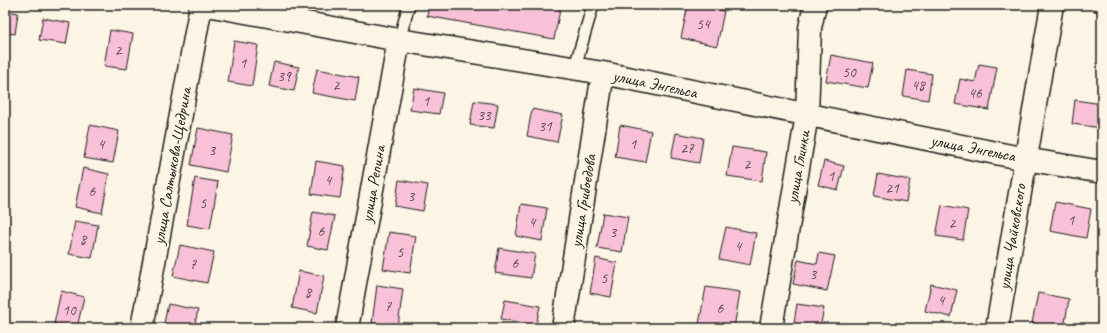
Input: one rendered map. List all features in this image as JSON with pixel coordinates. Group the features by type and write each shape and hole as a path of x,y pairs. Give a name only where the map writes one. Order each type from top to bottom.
{"street":[{"name":"улица Салтыкова-Щедрина","path":"142,328 201,5"},
{"name":"улица Энгельса","path":"206,5 574,70 603,73 1025,159 1102,172"},
{"name":"улица Глинки","path":"771,328 807,115 810,28 815,5"},
{"name":"улица Чайковского","path":"997,328 1052,5"},
{"name":"улица Репина","path":"347,328 399,40"},
{"name":"улица Грибоедова","path":"563,328 603,73"}],"lane":[{"path":"399,40 409,5"},
{"path":"574,70 593,5"}],"building":[{"path":"429,5 561,5 554,39 427,16"},
{"path":"688,5 697,5 724,11 717,46 681,38"},
{"path":"1096,5 1102,5 1102,13 1094,11"},
{"path":"5,11 18,13 15,34 5,33"},
{"path":"43,18 70,23 66,44 39,40"},
{"path":"110,30 133,34 127,69 104,66"},
{"path":"234,41 258,45 252,86 228,82"},
{"path":"831,55 873,63 868,88 826,81"},
{"path":"274,62 299,67 294,91 269,86"},
{"path":"979,64 997,67 989,110 955,104 960,79 975,82"},
{"path":"317,69 359,77 355,101 312,93"},
{"path":"907,70 932,74 928,100 903,96"},
{"path":"414,88 443,93 439,114 410,110"},
{"path":"1075,100 1102,104 1102,128 1072,124"},
{"path":"474,101 498,104 494,128 470,125"},
{"path":"532,109 563,115 557,142 527,136"},
{"path":"90,125 119,131 113,163 84,158"},
{"path":"620,125 651,131 645,162 615,157"},
{"path":"198,128 233,135 226,172 191,165"},
{"path":"676,133 703,138 699,163 671,158"},
{"path":"732,147 766,152 762,181 727,176"},
{"path":"316,161 345,166 340,198 311,194"},
{"path":"824,161 844,166 838,190 818,185"},
{"path":"83,168 109,174 102,213 75,207"},
{"path":"878,174 910,180 906,202 874,196"},
{"path":"195,178 218,182 210,229 187,225"},
{"path":"399,180 428,185 423,211 395,206"},
{"path":"1055,202 1091,209 1086,238 1050,231"},
{"path":"521,204 547,208 542,241 516,236"},
{"path":"942,205 968,210 963,240 936,236"},
{"path":"313,212 335,216 328,250 307,246"},
{"path":"603,213 628,217 622,252 597,248"},
{"path":"75,221 98,225 92,258 69,254"},
{"path":"726,227 756,233 750,265 719,259"},
{"path":"389,232 416,236 410,273 383,269"},
{"path":"180,245 214,252 207,283 173,276"},
{"path":"499,248 535,254 531,278 495,273"},
{"path":"819,253 835,256 827,291 793,284 798,260 817,264"},
{"path":"596,258 617,263 611,297 590,293"},
{"path":"299,271 324,276 317,313 292,308"},
{"path":"931,284 957,290 951,317 925,311"},
{"path":"377,285 403,289 398,326 372,323"},
{"path":"706,287 740,292 734,328 699,324"},
{"path":"61,291 84,297 77,328 54,324"},
{"path":"1038,293 1069,299 1064,328 1032,323"},
{"path":"505,300 540,306 536,325 501,319"},
{"path":"168,304 198,310 194,328 163,328"},
{"path":"797,304 824,308 820,328 793,328"},
{"path":"293,324 312,328 292,328"}]}
